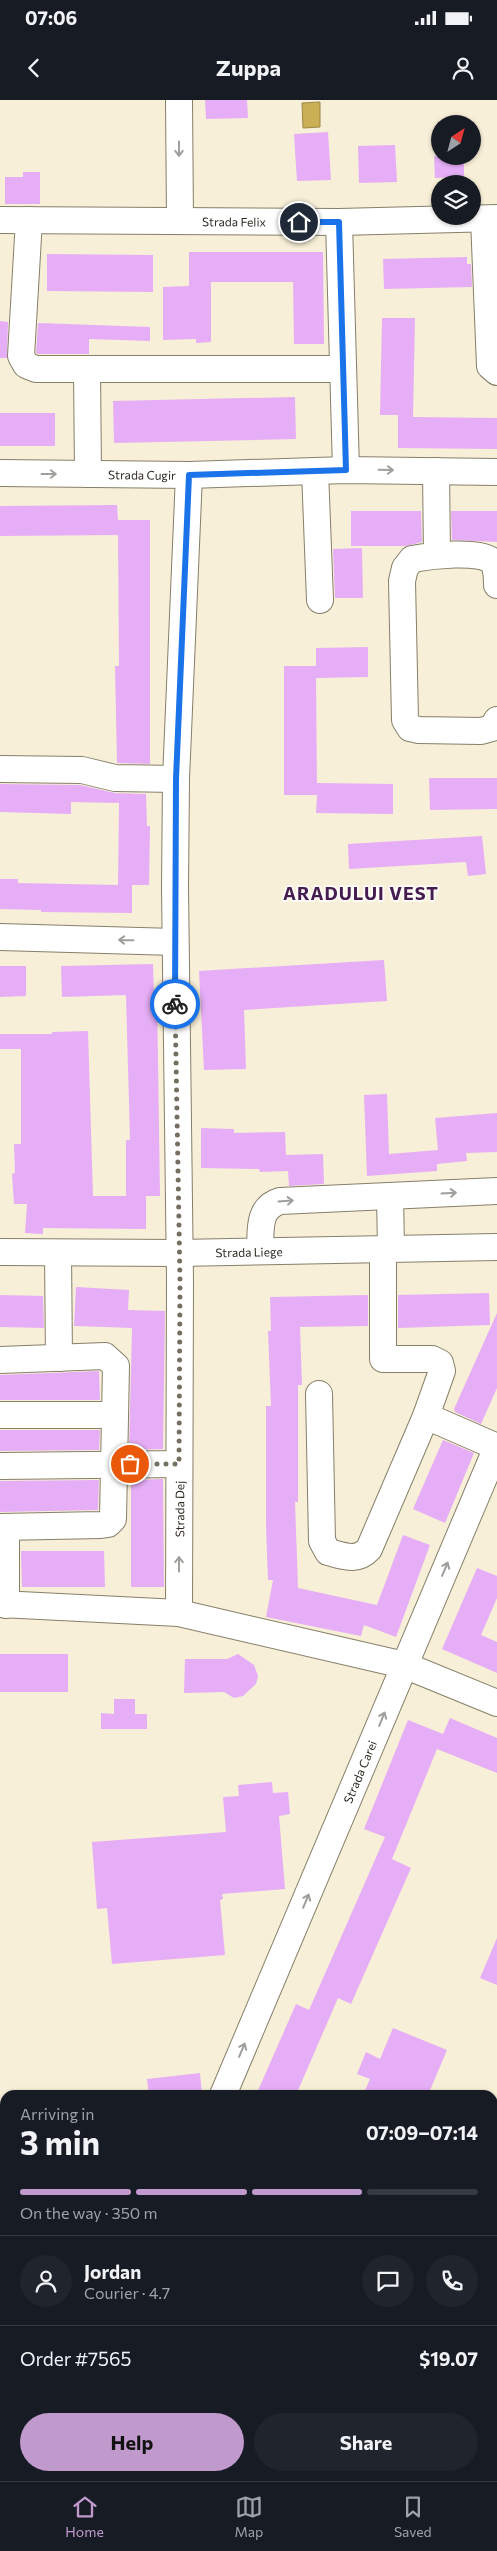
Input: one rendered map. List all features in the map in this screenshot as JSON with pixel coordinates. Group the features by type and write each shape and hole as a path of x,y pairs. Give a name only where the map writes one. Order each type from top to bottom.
{"street":[{"path":"179,100 180,221"},
{"path":"491,219 490,366 497,372"},
{"name":"Strada Felix","path":"0,220 339,222 491,219"},
{"path":"29,220 21,356 26,366 36,369 87,370 343,369"},
{"path":"339,222 346,470"},
{"path":"87,370 88,474"},
{"name":"Strada Cugir","path":"0,474 189,475 346,470 497,472"},
{"path":"315,471 320,600"},
{"path":"436,471 437,555"},
{"name":"Strada Dej","path":"179,1613 179,1253 174,942 176,779 189,475"},
{"path":"497,585 497,573 493,563 485,557 437,555 412,559 405,568 402,581 405,720 410,728 419,730 481,731 492,728 497,720"},
{"path":"0,769 82,770 115,778 176,779"},
{"path":"0,937 174,942"},
{"path":"260,1251 261,1222 270,1204 280,1201 497,1191"},
{"path":"319,1394 322,1542 328,1552 345,1556 363,1555 369,1548 426,1416 442,1370 440,1363 432,1359 383,1360 390,1196"},
{"name":"Strada Liege","path":"0,1252 179,1253 497,1247"},
{"path":"58,1253 59,1358"},
{"path":"0,1360 105,1356 116,1366 113,1518 108,1524 3,1527 3,1605 179,1613 404,1665 497,1703"},
{"path":"0,1415 115,1415"},
{"path":"426,1416 497,1447"},
{"name":"Strada Carei","path":"225,2090 497,1447"},
{"path":"0,1466 179,1464"}],"shaded area":[{"path":"320,102 320,127 303,128 302,103"}],"building":[{"path":"205,100 247,100 248,118 206,119"},
{"path":"328,132 331,180 297,181 294,134"},
{"path":"395,145 397,182 359,183 358,146"},
{"path":"434,165 464,165 464,175 435,175"},
{"path":"23,172 40,172 40,204 5,204 5,177 23,177"},
{"path":"189,252 323,252 324,344 294,344 293,282 211,282 211,342 196,343 196,339 163,340 163,287 189,286"},
{"path":"47,254 153,255 153,292 47,291"},
{"path":"467,257 467,264 471,264 472,287 384,289 383,259"},
{"path":"382,318 415,318 413,417 497,418 497,449 398,448 398,415 380,415"},
{"path":"0,321 8,322 7,358 0,358"},
{"path":"38,323 150,327 150,341 89,339 89,354 39,354 36,353"},
{"path":"295,397 296,439 114,443 113,401"},
{"path":"0,413 55,413 55,446 0,446"},
{"path":"117,505 118,520 150,520 150,764 117,763 115,666 119,666 118,535 0,536 0,506"},
{"path":"351,511 421,511 422,542 406,546 351,546"},
{"path":"451,511 497,511 497,542 452,540"},
{"path":"362,548 363,598 335,598 333,549"},
{"path":"368,647 368,677 316,678 317,790 317,783 393,784 393,814 316,813 317,795 284,795 284,666 316,666 316,648"},
{"path":"429,778 497,778 497,809 430,810"},
{"path":"0,784 80,785 115,793 146,794 147,826 150,826 149,885 132,885 132,913 41,912 41,910 0,909 0,879 18,879 18,883 118,885 119,803 71,802 71,814 0,812"},
{"path":"482,836 486,874 468,876 466,862 349,869 348,844"},
{"path":"384,960 387,1001 244,1010 246,1069 204,1070 199,971"},
{"path":"153,964 154,995 157,995 160,1196 146,1196 146,1229 43,1228 43,1234 25,1233 27,1204 14,1204 12,1174 15,1173 14,1144 21,1144 21,1049 0,1049 0,1034 52,1034 52,1032 88,1031 93,1196 126,1196 126,1140 130,1140 126,995 62,997 61,966"},
{"path":"0,966 26,966 26,996 0,997"},
{"path":"387,1094 389,1154 438,1150 435,1118 497,1113 497,1152 466,1153 467,1161 437,1164 437,1171 367,1176 364,1095"},
{"path":"201,1128 234,1129 234,1133 285,1132 286,1155 323,1154 324,1184 289,1186 288,1171 260,1172 259,1169 201,1168"},
{"path":"76,1287 129,1290 128,1310 165,1311 163,1449 129,1450 132,1328 74,1326"},
{"path":"489,1293 490,1325 398,1328 398,1295"},
{"path":"0,1295 43,1296 44,1328 0,1327"},
{"path":"368,1295 368,1326 300,1327 302,1385 298,1385 298,1502 295,1502 298,1588 377,1605 403,1535 430,1545 396,1637 364,1625 361,1636 266,1617 273,1580 268,1580 266,1526 266,1406 271,1406 268,1331 271,1331 270,1297"},
{"path":"497,1313 497,1388 481,1424 455,1412 454,1409"},
{"path":"99,1371 100,1400 0,1400 0,1375"},
{"path":"0,1430 100,1430 99,1450 0,1451"},
{"path":"443,1440 474,1453 445,1523 413,1509"},
{"path":"163,1479 164,1587 131,1587 131,1480"},
{"path":"99,1480 98,1510 0,1512 0,1481"},
{"path":"21,1551 104,1551 105,1587 22,1587"},
{"path":"477,1568 497,1576 497,1598 481,1635 497,1642 497,1673 442,1649"},
{"path":"0,1654 68,1654 68,1692 0,1692"},
{"path":"238,1654 254,1665 258,1676 256,1684 243,1696 234,1698 224,1692 184,1693 185,1659 227,1659"},
{"path":"114,1699 135,1699 135,1714 147,1714 147,1729 101,1729 101,1713 114,1714"},
{"path":"450,1718 497,1738 497,1773 437,1749 392,1859 411,1868 351,2004 338,1998 298,2090 258,2090 296,2004 309,2010 385,1837 364,1829 408,1720 443,1734"},
{"path":"272,1782 273,1793 288,1792 290,1814 279,1816 285,1889 222,1894 223,1899 220,1900 225,1955 112,1964 107,1908 97,1909 92,1842 226,1832 223,1797 239,1796 238,1785"},
{"path":"497,1938 497,1985 480,1978"},
{"path":"393,2028 447,2050 430,2090 365,2090 370,2079 357,2074 366,2052 380,2059"},
{"path":"200,2073 202,2090 148,2090 147,2079"}],"way so far":[{"path":"130,1464 179,1464 180,1281 175,1004"}],"district":[{"name":"ARADULUI VEST","path":"361,893"}],"route":[{"path":"175,1004 176,779 189,475 346,470 339,222 299,222"}]}
